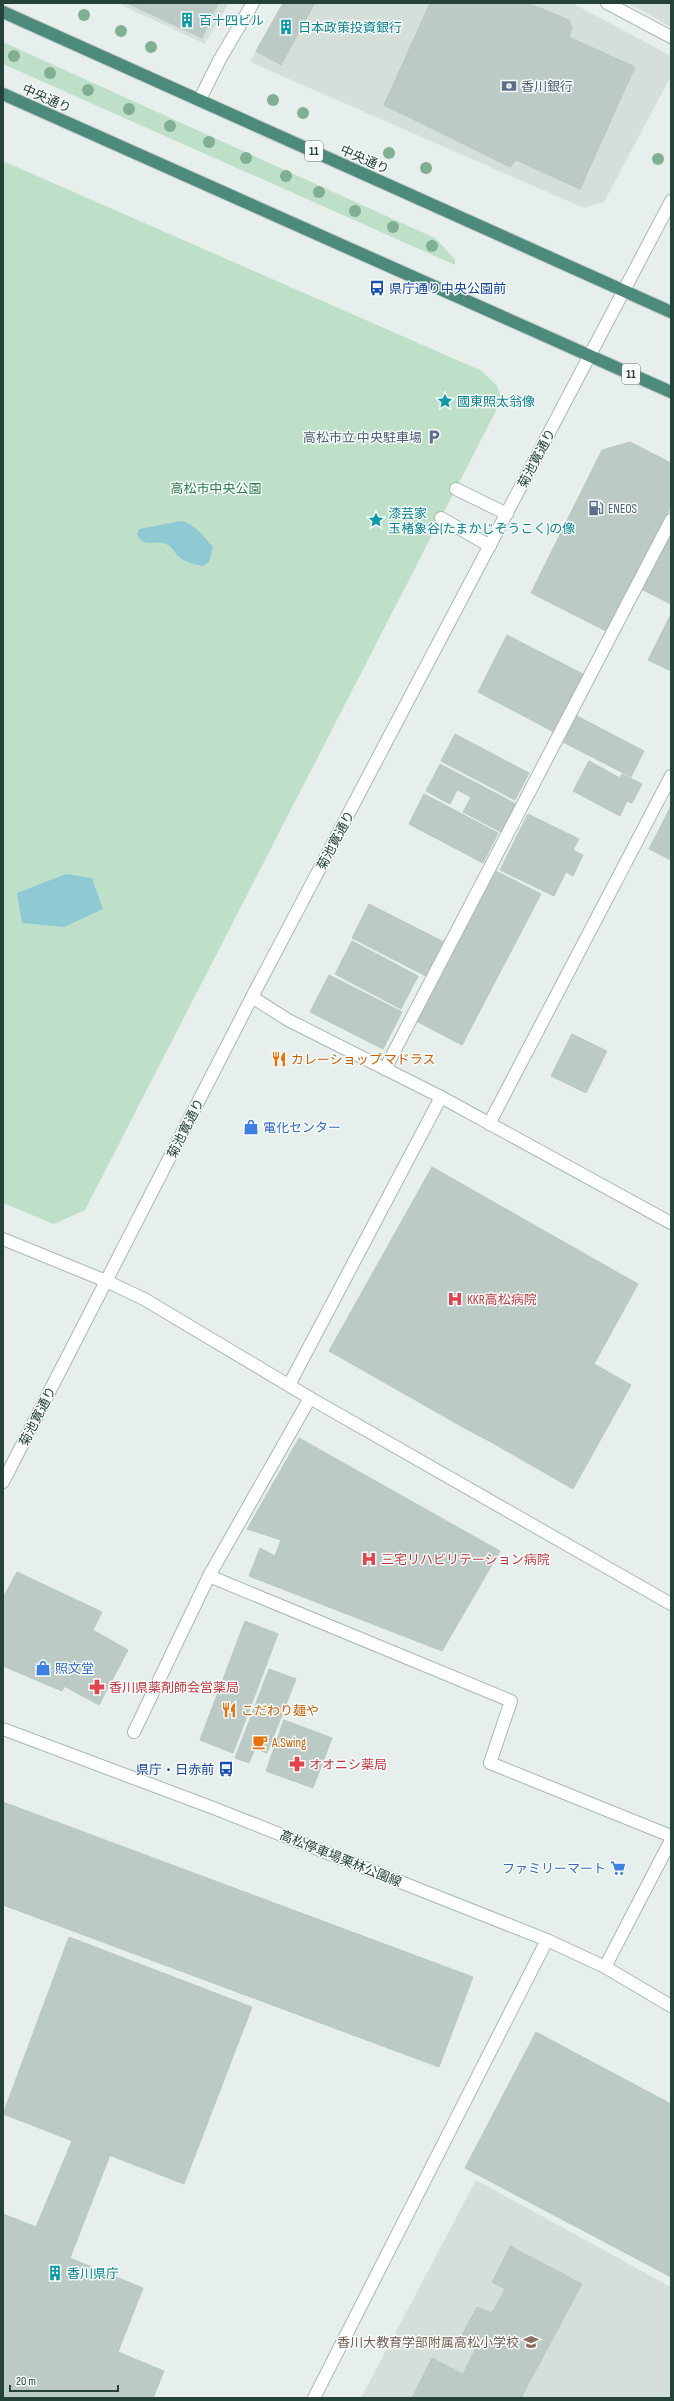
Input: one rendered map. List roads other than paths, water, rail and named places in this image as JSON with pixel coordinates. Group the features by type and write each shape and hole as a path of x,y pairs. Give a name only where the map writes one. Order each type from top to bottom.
{"highway":[{"name":"中央通り","path":"3,12 200,99 671,312"},
{"name":"中央通り","path":"3,94 671,392"}],"street":[{"path":"200,99 220,59 253,3"},
{"path":"607,3 671,37"},
{"name":"菊池寛通り","path":"3,1482 252,997 671,201"},
{"path":"456,489 507,514"},
{"path":"441,518 490,546"},
{"path":"385,1068 671,520"},
{"path":"488,1124 671,776"},
{"path":"252,997 288,1020 441,1097 671,1223"},
{"path":"289,1385 441,1097"},
{"path":"3,1239 106,1281 144,1299 310,1398 671,1604"},
{"path":"134,1732 209,1576 310,1398"},
{"path":"209,1576 511,1701 490,1764 671,1836"},
{"name":"高松停車場栗林公園線","path":"3,1729 216,1809 547,1940 605,1966 671,2006"},
{"path":"605,1966 671,1840"},
{"path":"314,2398 547,1940"}],"water":[{"path":"181,521 194,527 213,547 209,562 203,566 183,559 166,544 143,541 137,534 139,529"},
{"path":"66,874 92,878 103,909 64,927 22,923 17,893"}],"place":[{"name":"百十四ビル","path":"187,20"},
{"name":"日本政策投資銀行","path":"286,27"},
{"name":"香川銀行","path":"509,86"},
{"name":"県庁通り中央公園前","path":"377,288"},
{"name":"國東照太翁像","path":"445,401"},
{"name":"高松市立 中央駐車場","path":"434,437"},
{"name":"ENEOS","path":"596,508"},
{"name":"漆芸家 玉楮象谷(たまかじぞうこく)の像","path":"376,520"},
{"name":"カレーショップ マドラス","path":"279,1059"},
{"name":"電化センター","path":"251,1127"},
{"name":"KKR高松病院","path":"455,1299"},
{"name":"三宅リハビリテーション病院","path":"369,1559"},
{"name":"照文堂","path":"43,1668"},
{"name":"香川県薬剤師会営薬局","path":"97,1687"},
{"name":"こだわり麺や","path":"229,1710"},
{"name":"A.Swing","path":"260,1742"},
{"name":"オオニシ薬局","path":"297,1764"},
{"name":"県庁・日赤前","path":"226,1769"},
{"name":"ファミリーマート","path":"618,1868"},
{"name":"香川県庁","path":"55,2273"},
{"name":"香川大教育学部附属高松小学校","path":"531,2342"}],"park label":[{"name":"高松市中央公園","path":"216,488"}]}
